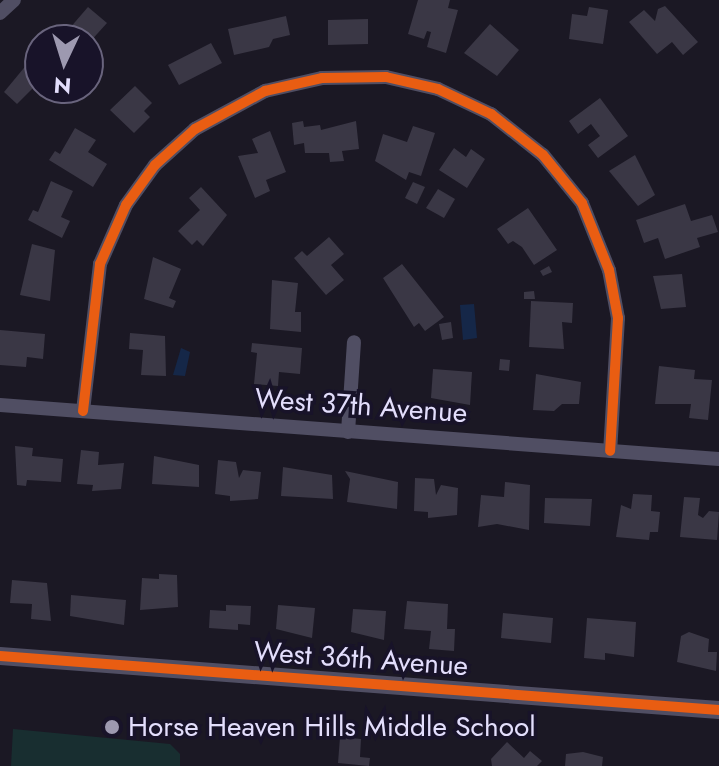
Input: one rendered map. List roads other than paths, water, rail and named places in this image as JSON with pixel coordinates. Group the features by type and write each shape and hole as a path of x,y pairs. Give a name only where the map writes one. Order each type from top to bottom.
{"street":[{"path":"0,13 14,0"},
{"path":"83,411 100,264 126,205 155,165 220,112 265,91 322,78 386,77 438,89 491,114 543,155 582,203 609,270 618,318 610,451"},
{"path":"348,432 354,342"},
{"name":"West 37th Avenue","path":"0,405 719,459"},
{"name":"West 36th Avenue","path":"0,656 719,710"}],"water":[{"path":"474,304 477,338 463,340 460,305"},
{"path":"181,348 190,352 185,376 173,375"}],"place":[{"name":"Horse Heaven Hills Middle School","path":"112,727"}]}
